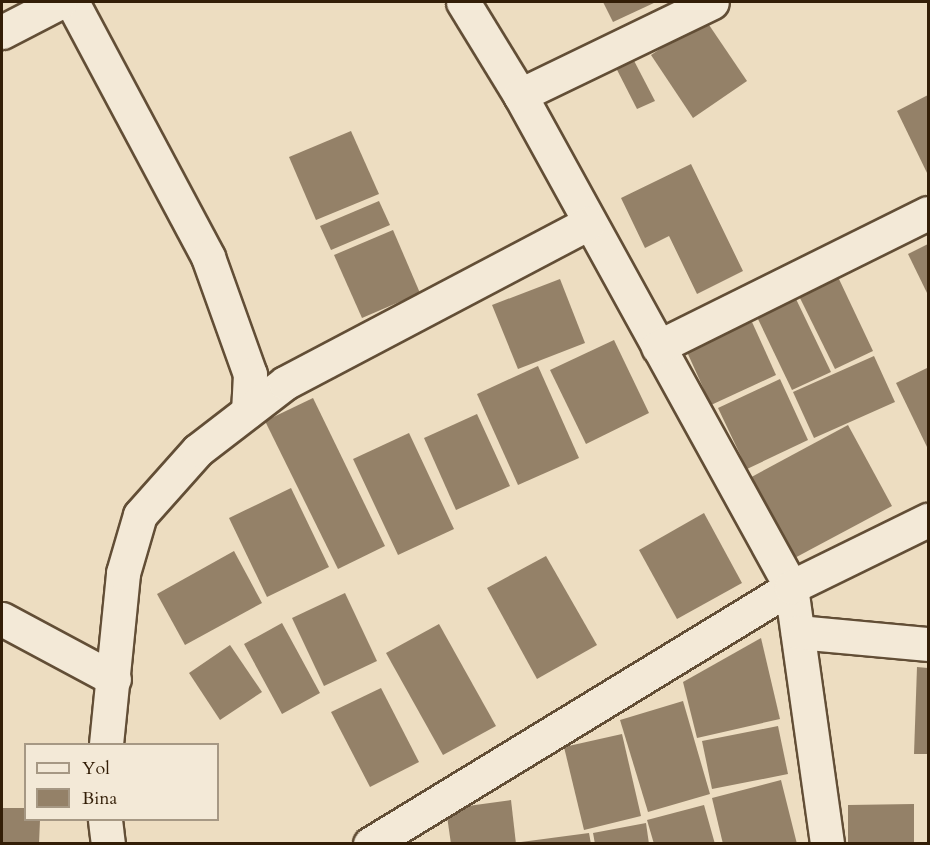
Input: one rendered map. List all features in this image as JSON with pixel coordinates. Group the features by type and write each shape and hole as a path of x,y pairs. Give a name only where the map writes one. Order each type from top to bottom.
{"street":[{"path":"2,32 60,2"},
{"path":"72,2 208,257 250,374 248,411"},
{"path":"463,2 520,95 588,223 790,587 827,843"},
{"path":"520,95 712,2"},
{"path":"658,347 928,213"},
{"path":"106,743 106,709 114,679 123,573 140,515 198,450 285,383 588,223"},
{"path":"370,843 790,587 928,520"},
{"path":"2,619 114,679"},
{"path":"798,632 928,644"},
{"path":"105,821 108,843"}],"building":[{"path":"603,2 656,2 613,22"},
{"path":"705,19 747,81 693,118 651,55"},
{"path":"630,53 655,101 637,109 613,62"},
{"path":"928,95 928,175 897,111"},
{"path":"351,131 379,194 316,220 289,157"},
{"path":"691,164 743,271 697,294 669,236 645,248 621,198"},
{"path":"379,201 390,225 331,250 320,226"},
{"path":"393,230 420,293 362,318 334,255"},
{"path":"928,244 928,295 908,254"},
{"path":"838,277 873,351 835,369 799,296"},
{"path":"560,279 585,343 518,369 492,305"},
{"path":"796,299 831,372 792,390 757,317"},
{"path":"752,322 776,375 711,405 687,352"},
{"path":"614,340 649,413 586,444 550,370"},
{"path":"874,356 895,402 814,438 793,392"},
{"path":"538,366 579,458 518,485 477,394"},
{"path":"927,368 928,372 928,449 896,383"},
{"path":"780,379 808,440 747,469 718,408"},
{"path":"313,398 385,546 338,569 265,421"},
{"path":"477,414 510,486 456,510 424,438"},
{"path":"848,425 892,506 789,561 746,480"},
{"path":"409,433 454,529 398,555 353,459"},
{"path":"291,488 329,567 267,597 229,518"},
{"path":"704,513 742,583 677,619 639,550"},
{"path":"234,551 262,603 185,645 157,594"},
{"path":"546,556 597,645 537,679 487,588"},
{"path":"345,593 377,661 324,686 292,618"},
{"path":"282,623 320,693 282,714 244,644"},
{"path":"439,624 496,726 443,755 386,653"},
{"path":"761,638 780,719 697,738 683,682"},
{"path":"230,645 262,692 220,720 189,673"},
{"path":"917,667 928,668 928,754 914,754"},
{"path":"381,688 419,762 370,787 331,712"},
{"path":"683,701 710,794 648,812 620,720"},
{"path":"778,726 788,774 712,789 702,741"},
{"path":"622,734 641,816 584,830 564,747"},
{"path":"781,780 797,844 723,844 712,798"},
{"path":"511,800 516,844 451,844 446,809"},
{"path":"914,804 914,844 848,844 848,805"},
{"path":"704,805 715,844 654,844 647,820"},
{"path":"2,808 24,808 24,821 40,821 39,844 2,844"},
{"path":"646,823 649,844 595,844 593,833"},
{"path":"589,833 591,844 521,844 521,842"}]}
